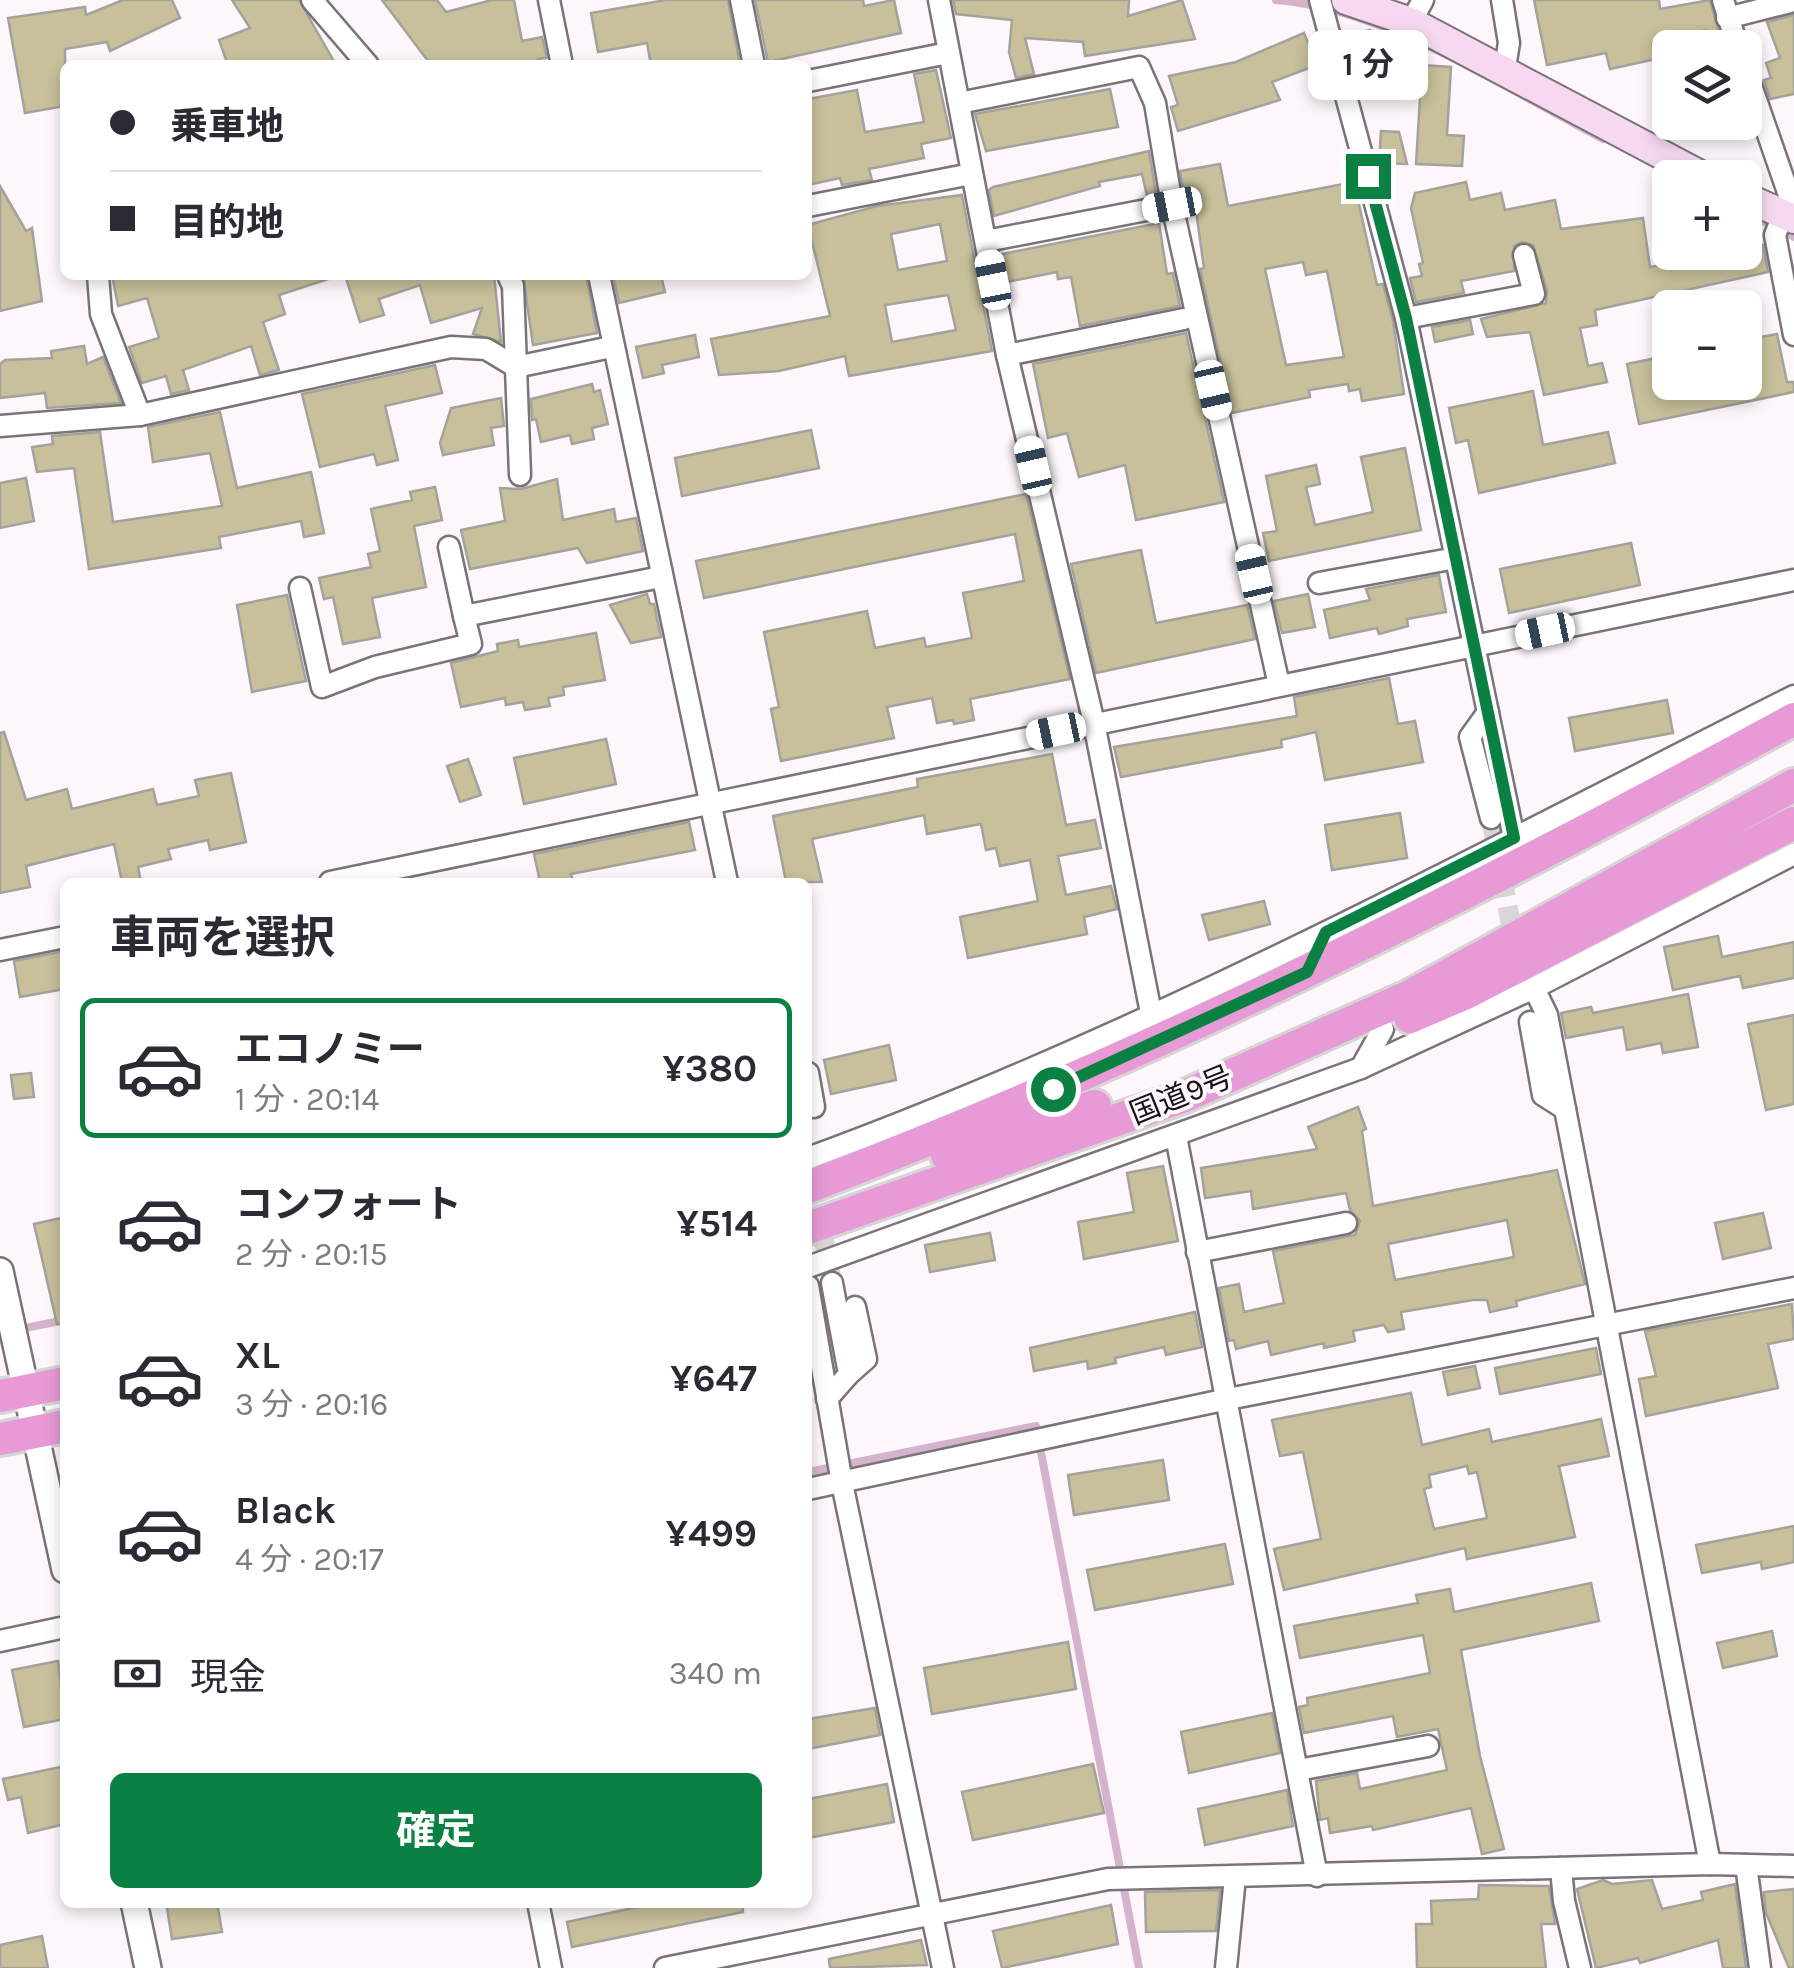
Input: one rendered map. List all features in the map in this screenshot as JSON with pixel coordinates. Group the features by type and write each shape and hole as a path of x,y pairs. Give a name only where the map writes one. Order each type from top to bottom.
{"highway":[{"path":"812,1189 1035,1096 1307,972 1626,810 1794,719"},
{"name":"国道9号","path":"812,1227 980,1171 1184,1096 1410,996 1794,785"},
{"path":"1184,1096 1282,1069 1466,993 1794,823"},
{"name":"国道9号","path":"812,1190 923,1163 1105,1103 1336,1014 1538,923"},
{"path":"14,1394 60,1384"},
{"path":"0,1439 50,1429"}],"main road":[{"path":"1346,0 1418,11 1504,73 1671,160"},
{"path":"1762,206 1788,218"}],"street":[{"path":"312,0 364,60"},
{"path":"549,0 561,60"},
{"path":"741,0 753,60"},
{"path":"940,0 1007,355 1094,723 1152,1018"},
{"path":"1320,0 1406,318 1514,838"},
{"path":"1502,0 1509,43 1504,73"},
{"path":"1725,9 1794,1"},
{"path":"812,79 948,53"},
{"path":"960,104 1139,67 1155,103 1172,205 1279,685"},
{"path":"1762,117 1790,198 1788,218 1774,236 1794,335"},
{"path":"812,205 971,174"},
{"path":"986,242 1172,205"},
{"path":"1406,318 1534,294 1524,255"},
{"path":"98,280 101,314 140,415"},
{"path":"510,280 520,475"},
{"path":"600,280 726,878"},
{"path":"1007,355 1184,320"},
{"path":"0,426 140,415 451,347 486,349 516,367 611,347"},
{"path":"300,588 322,687 376,667 471,644 449,547"},
{"path":"1319,584 1456,558"},
{"path":"464,616 662,577"},
{"path":"351,878 1794,580"},
{"path":"812,1157 953,1105 1152,1018 1794,696"},
{"path":"1488,712 1470,737 1490,818"},
{"path":"1626,810 1656,765"},
{"path":"1718,893 1738,853"},
{"path":"812,1266 1360,1068 1534,988 1794,854"},
{"path":"1307,972 1326,932"},
{"path":"0,950 60,938"},
{"path":"1534,988 1547,1015 1710,1864"},
{"path":"1530,1022 1543,1094 1564,1109"},
{"path":"1360,1068 1383,1029"},
{"path":"812,1096 814,1107"},
{"path":"1176,1136 1223,1400 1233,1417 1317,1876"},
{"path":"954,1213 980,1171"},
{"path":"1197,1252 1346,1223"},
{"path":"0,1271 14,1394 50,1429 60,1523"},
{"path":"832,1283 849,1374"},
{"path":"812,1488 1223,1400 1794,1288"},
{"path":"828,1399 866,1359 855,1307"},
{"path":"812,1309 842,1483 943,1968"},
{"path":"0,1641 60,1628"},
{"path":"1298,1770 1428,1746"},
{"path":"665,1968 1108,1879 1710,1864 1794,1866"},
{"path":"1746,1864 1760,1968"},
{"path":"1561,1868 1564,1901 1580,1968"},
{"path":"1226,1968 1234,1877"},
{"path":"135,1908 148,1968"},
{"path":"539,1908 551,1968"}],"building":[{"path":"123,0 172,0 180,18 110,51 107,42 65,49 65,60 60,60 60,107 25,113 8,18 85,7 86,15"},
{"path":"232,0 299,0 333,60 226,60 219,40 250,28"},
{"path":"382,0 437,0 446,12 492,0 514,0 522,41 542,37 547,58 538,60 427,60"},
{"path":"666,0 728,0 739,60 650,60 647,43 598,52 591,13"},
{"path":"755,0 863,0 864,6 894,0 901,33 768,60"},
{"path":"953,0 1129,0 1128,16 1182,0 1195,39 1085,56 1083,42 1025,38 1034,74 1016,78 1009,52 1012,20 956,14"},
{"path":"1534,0 1659,0 1660,9 1710,0 1718,30 1652,30 1652,60 1610,69 1606,53 1547,65"},
{"path":"1794,15 1794,94 1770,99 1764,80 1771,78 1766,63 1780,58 1767,22"},
{"path":"1370,30 1383,77 1360,83 1347,36"},
{"path":"1304,33 1317,65 1272,82 1280,100 1178,131 1171,107 1178,105 1169,76 1236,62"},
{"path":"1422,65 1451,67 1447,135 1464,136 1462,166 1416,164"},
{"path":"936,70 951,138 921,144 924,158 869,169 872,180 842,185 840,178 812,184 812,98 857,90 865,132 924,122 914,74"},
{"path":"1110,89 1118,127 986,151 975,114"},
{"path":"1381,131 1399,132 1407,164 1379,163"},
{"path":"1149,151 1156,194 1147,196 1142,174 1099,182 1100,186 994,216 989,190 993,187"},
{"path":"1220,164 1228,206 1354,182 1377,285 1383,284 1393,321 1404,394 1362,401 1360,389 1349,391 1348,384 1309,390 1310,397 1232,413 1200,269 1204,268 1195,204 1186,206 1180,171","holes":["1303,262 1306,275 1327,271 1344,357 1286,365 1265,269"]},
{"path":"1466,182 1470,200 1501,193 1505,210 1555,200 1561,229 1643,218 1652,270 1762,270 1763,245 1768,272 1686,290 1652,290 1652,297 1595,310 1597,325 1580,328 1588,366 1602,363 1607,382 1544,395 1530,332 1487,337 1481,319 1546,303 1547,291 1533,245 1522,242 1514,246 1514,271 1461,281 1464,293 1416,302 1410,278 1422,276 1419,264 1423,263 1411,208 1415,193"},
{"path":"0,186 26,231 32,228 42,301 0,311"},
{"path":"962,195 992,351 849,376 845,356 779,371 719,375 711,339 830,316 812,242 812,224 877,206","holes":["940,224 947,261 898,270 891,234","948,295 956,330 892,342 885,305"]},
{"path":"1159,223 1167,274 1173,273 1180,306 1080,326 1071,277 1058,279 1057,272 1007,282 1002,254"},
{"path":"113,280 325,280 279,295 285,314 263,322 279,370 260,375 251,346 183,370 189,390 171,394 166,376 142,383 129,347 159,338 147,298 118,306"},
{"path":"347,280 495,280 501,342 473,334 482,308 431,323 420,285 379,299 384,315 360,322"},
{"path":"524,280 587,280 597,333 533,345"},
{"path":"614,280 662,280 665,292 619,303"},
{"path":"1470,320 1473,334 1435,342 1432,327"},
{"path":"1186,333 1224,502 1136,520 1125,465 1079,477 1067,433 1048,438 1033,364"},
{"path":"1777,334 1787,382 1794,382 1794,392 1762,399 1762,337"},
{"path":"695,335 699,357 662,365 664,373 643,378 636,347"},
{"path":"84,346 87,364 103,357 121,403 47,408 45,393 0,398 0,364 5,360 52,358 51,351"},
{"path":"1652,359 1652,400 1755,400 1639,424 1627,364"},
{"path":"435,365 442,393 385,406 398,460 377,465 374,454 320,467 302,394"},
{"path":"592,384 594,392 600,390 608,424 592,428 594,439 572,444 570,435 541,442 536,419 532,420 531,399"},
{"path":"1533,391 1543,445 1608,432 1615,463 1479,493 1468,440 1456,443 1449,408"},
{"path":"501,398 504,426 491,428 494,445 443,455 440,443 451,408"},
{"path":"220,412 237,488 311,472 324,533 304,537 301,521 219,537 221,548 89,569 74,468 37,472 32,447 53,444 52,436 100,432 113,522 222,506 210,453 153,462 148,427"},
{"path":"811,430 819,468 682,496 675,458"},
{"path":"1405,448 1421,530 1269,561 1263,533 1277,531 1266,476 1316,465 1320,484 1306,487 1315,525 1373,512 1361,457"},
{"path":"26,478 34,521 0,528 0,483"},
{"path":"557,479 563,520 614,509 616,522 636,518 643,551 587,563 578,548 470,569 461,530 505,521 500,488 521,489"},
{"path":"435,487 442,520 414,526 426,587 372,598 380,637 343,644 333,597 324,599 319,578 371,567 368,554 380,551 371,509 412,500 410,492"},
{"path":"1026,494 1070,679 970,699 974,720 954,724 953,720 937,723 932,698 887,707 894,738 781,761 771,709 779,707 764,632 867,611 875,648 924,638 926,647 972,638 963,593 1024,581 1015,534 704,598 696,561"},
{"path":"1631,543 1640,585 1509,613 1500,569"},
{"path":"1141,550 1156,623 1247,605 1255,639 1096,673 1071,564"},
{"path":"1439,575 1446,612 1407,619 1408,626 1379,634 1377,628 1330,638 1324,610 1370,600 1366,589"},
{"path":"647,594 650,604 654,604 661,637 631,643 610,605"},
{"path":"1308,594 1315,627 1282,633 1274,601"},
{"path":"287,595 306,681 252,692 237,605"},
{"path":"596,633 605,680 563,687 564,695 548,698 550,706 525,710 523,702 506,705 505,698 461,707 451,663 498,651 497,644 518,640 519,647"},
{"path":"1389,678 1398,724 1415,721 1423,762 1325,780 1316,732 1281,740 1282,747 1121,777 1114,747 1297,716 1294,697"},
{"path":"1667,700 1673,733 1575,751 1569,718"},
{"path":"4,732 26,800 67,789 72,809 153,789 157,805 199,796 195,780 231,773 246,842 210,850 208,840 168,849 171,859 138,867 140,878 121,878 114,844 26,866 30,887 0,893 0,733"},
{"path":"606,739 616,784 524,804 514,758"},
{"path":"1052,754 1066,825 1095,820 1101,848 1058,856 1066,895 1111,886 1117,909 1084,917 1087,934 968,958 960,917 1038,901 1030,860 1000,866 996,848 986,850 981,824 927,834 924,815 812,839 822,882 785,878 773,816 918,787 917,779"},
{"path":"468,759 481,795 460,802 447,766"},
{"path":"1400,813 1407,858 1332,870 1325,825"},
{"path":"689,822 695,850 571,874 572,878 539,878 534,854"},
{"path":"1264,901 1270,924 1209,940 1202,915"},
{"path":"1718,936 1722,957 1794,942 1794,978 1743,988 1740,976 1673,990 1664,947"},
{"path":"60,952 60,990 20,997 14,961"},
{"path":"1688,994 1698,1047 1663,1053 1661,1043 1627,1050 1623,1027 1566,1038 1561,1013 1591,1007 1593,1013"},
{"path":"1794,1015 1794,1104 1766,1110 1748,1024"},
{"path":"889,1045 896,1080 831,1094 824,1060"},
{"path":"31,1073 34,1097 14,1099 11,1075"},
{"path":"1358,1107 1366,1129 1362,1131 1373,1206 1557,1170 1585,1284 1516,1301 1517,1306 1490,1312 1487,1300 1473,1300 1401,1312 1404,1329 1388,1332 1384,1325 1353,1331 1355,1341 1324,1348 1324,1343 1271,1355 1268,1341 1236,1349 1234,1340 1229,1341 1219,1288 1239,1284 1244,1312 1284,1303 1273,1251 1355,1235 1360,1221 1350,1210 1346,1193 1253,1209 1251,1191 1205,1198 1201,1168 1317,1149 1308,1127","holes":["1507,1220 1514,1257 1395,1280 1388,1244"]},
{"path":"1163,1166 1178,1241 1084,1259 1078,1222 1134,1212 1127,1173"},
{"path":"1763,1213 1771,1248 1723,1259 1715,1223"},
{"path":"60,1218 60,1324 57,1324 34,1224"},
{"path":"990,1233 995,1260 930,1272 925,1245"},
{"path":"1792,1304 1794,1339 1768,1344 1778,1388 1646,1416 1639,1379 1656,1376 1645,1331"},
{"path":"1195,1312 1202,1347 1166,1355 1164,1347 1115,1358 1116,1363 1088,1369 1087,1361 1034,1371 1030,1348"},
{"path":"1596,1348 1601,1374 1500,1394 1495,1368"},
{"path":"1475,1366 1480,1388 1448,1395 1443,1372"},
{"path":"1411,1393 1422,1445 1489,1429 1492,1442 1601,1419 1609,1456 1559,1466 1575,1537 1467,1559 1465,1548 1284,1590 1274,1549 1321,1539 1303,1452 1280,1456 1272,1420","holes":["1467,1466 1469,1474 1477,1472 1487,1518 1434,1529 1424,1489 1431,1487 1429,1475"]},
{"path":"1163,1460 1169,1500 1074,1515 1068,1475"},
{"path":"1794,1526 1794,1562 1762,1569 1761,1562 1702,1573 1696,1545"},
{"path":"1225,1544 1233,1584 1095,1610 1087,1570"},
{"path":"1591,1583 1599,1621 1461,1650 1480,1756 1504,1849 1482,1854 1471,1808 1373,1830 1372,1826 1330,1833 1328,1818 1320,1820 1316,1781 1357,1773 1360,1789 1447,1770 1438,1729 1397,1737 1393,1716 1304,1733 1299,1707 1308,1705 1307,1698 1430,1673 1423,1635 1300,1658 1294,1626 1418,1603 1416,1595 1450,1589 1454,1612"},
{"path":"1772,1631 1777,1656 1723,1668 1717,1643"},
{"path":"1068,1642 1076,1689 932,1714 924,1668"},
{"path":"58,1661 60,1720 24,1727 12,1670"},
{"path":"875,1708 880,1735 812,1748 812,1718"},
{"path":"1272,1713 1280,1753 1189,1773 1181,1732"},
{"path":"1093,1764 1104,1813 973,1840 962,1792"},
{"path":"60,1767 60,1825 28,1833 21,1797 8,1800 3,1779"},
{"path":"887,1784 894,1822 812,1837 812,1798"},
{"path":"1287,1790 1293,1826 1205,1845 1198,1809"},
{"path":"1603,1880 1612,1884 1652,1880 1662,1909 1703,1900 1701,1892 1735,1884 1746,1968 1723,1968 1718,1940 1640,1963 1638,1958 1596,1968 1577,1889"},
{"path":"1479,1885 1549,1886 1555,1924 1541,1924 1546,1968 1417,1968 1416,1924 1432,1924 1431,1901 1478,1899"},
{"path":"1794,1889 1794,1968 1789,1968 1766,1913 1764,1892"},
{"path":"1220,1890 1216,1931 1146,1932 1145,1892"},
{"path":"1111,1905 1118,1944 1002,1968 993,1931"},
{"path":"167,1908 218,1908 222,1932 172,1939"},
{"path":"633,1908 743,1908 743,1912 572,1947 567,1922"},
{"path":"42,1936 48,1968 0,1968 0,1945"},
{"path":"921,1940 927,1965 830,1968 829,1959"}],"waterway":[{"path":"1276,0 1318,6 1402,34 1603,139"},
{"path":"1762,221 1794,237"},
{"path":"0,1333 60,1321"},
{"path":"812,1471 1036,1426 1139,1968"}],"tunnel":[{"path":"1491,818 1515,947"},
{"path":"812,1176 832,1283"}],"route":[{"path":"1053,1089 1307,972 1326,932 1514,838 1406,318 1368,176"}]}
